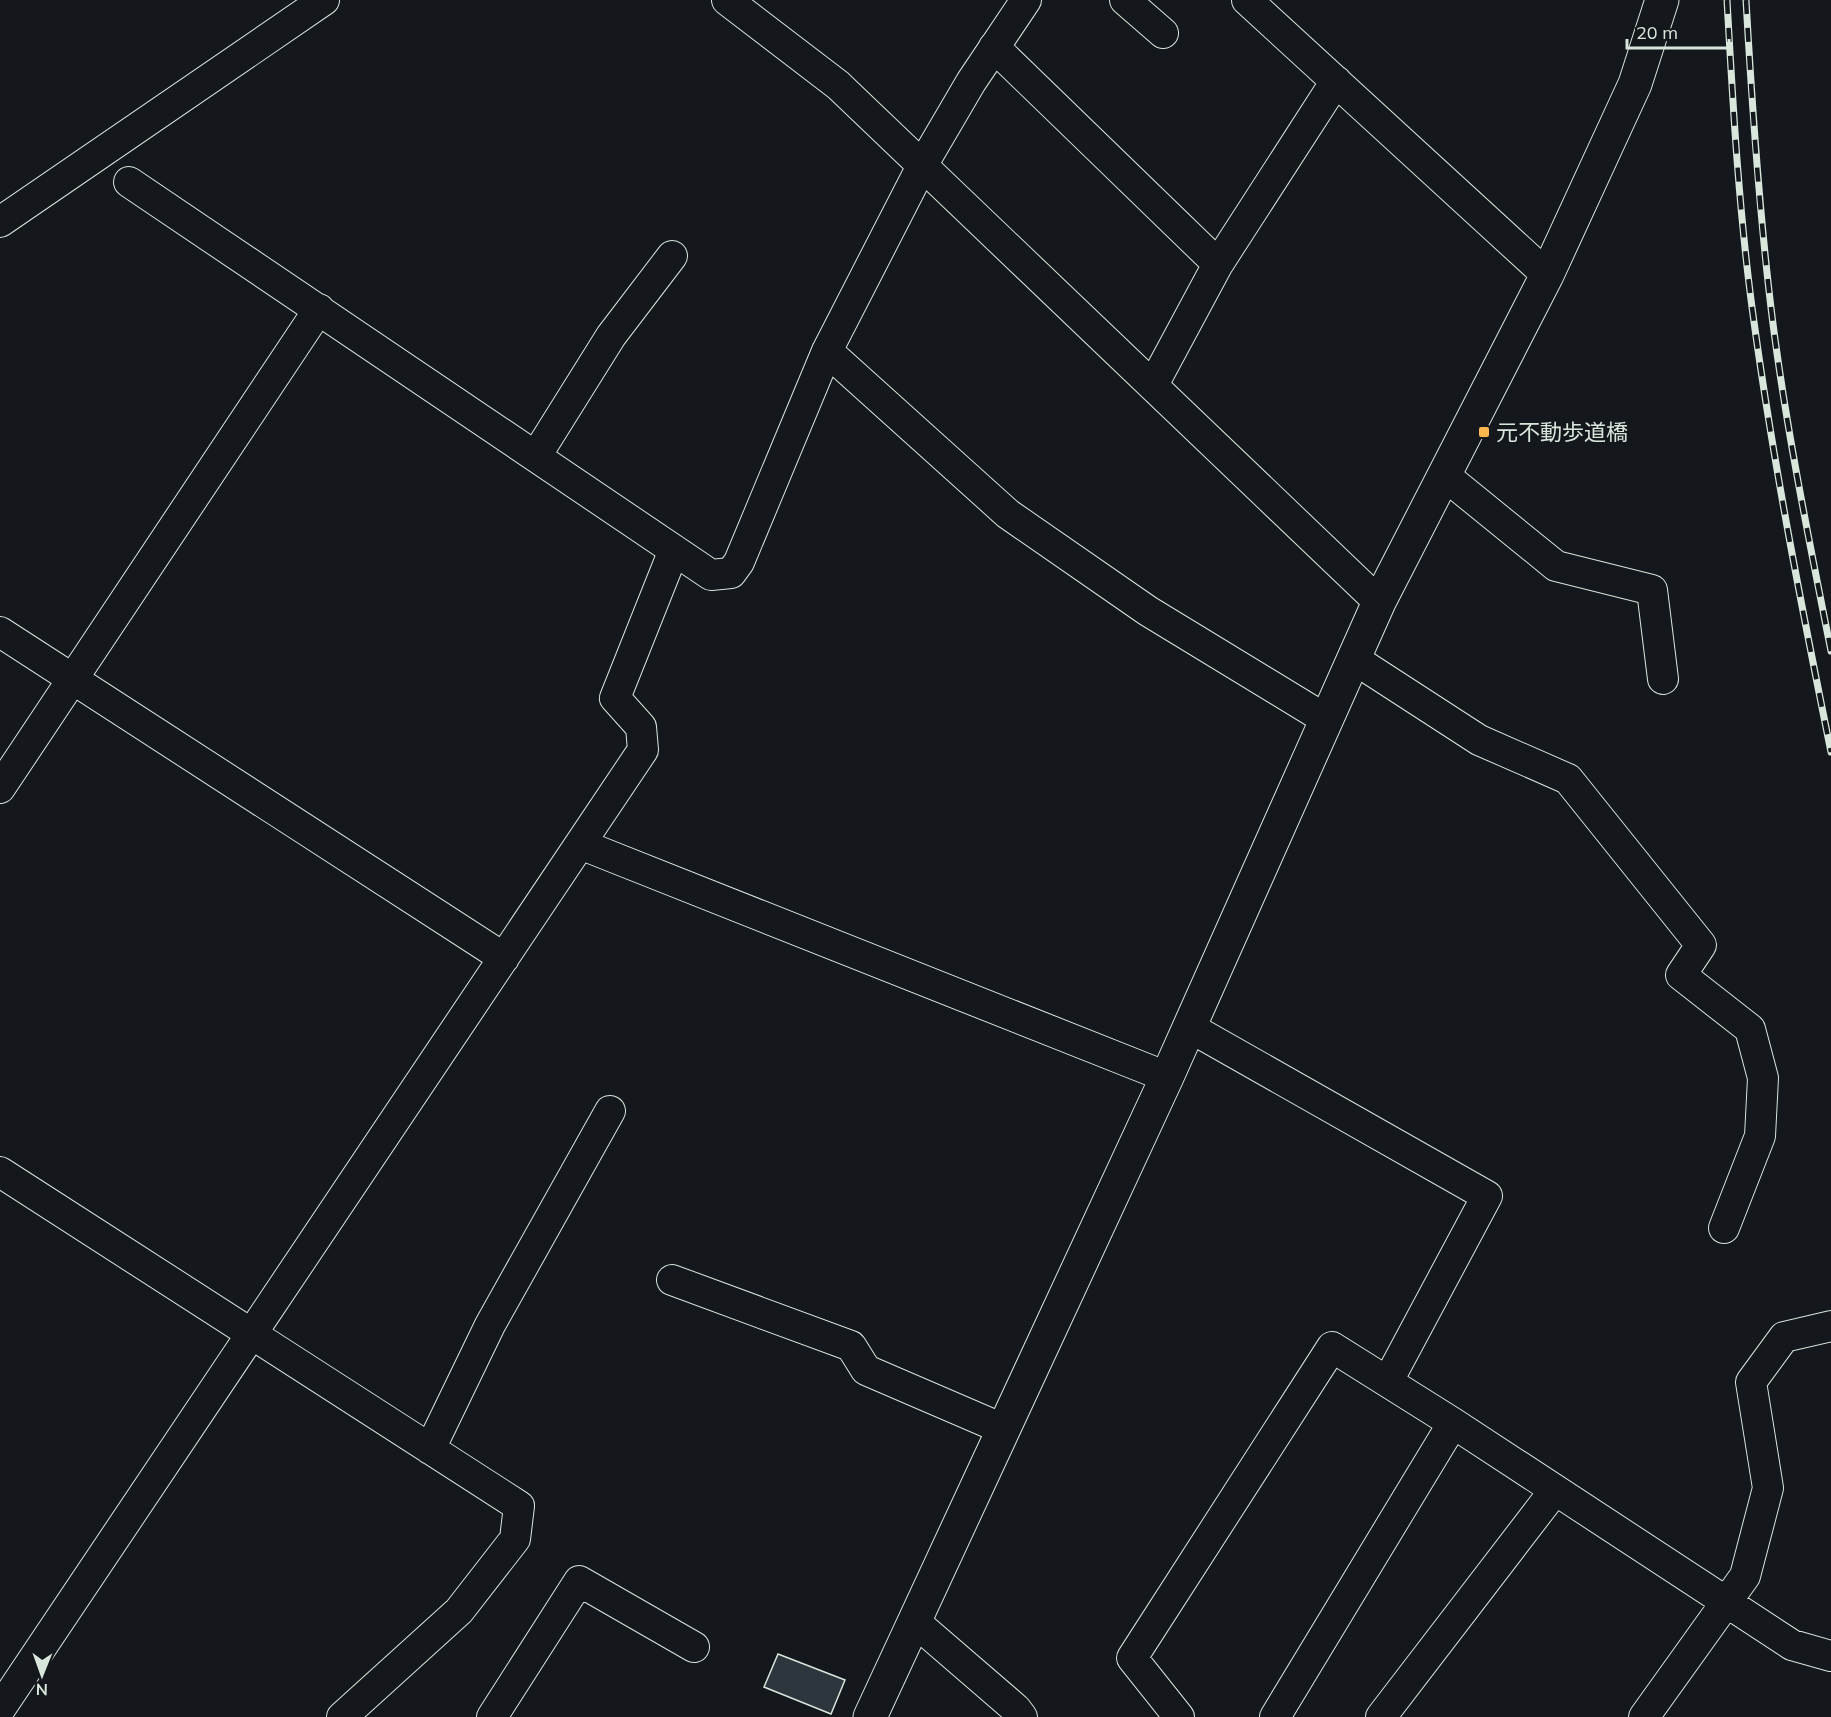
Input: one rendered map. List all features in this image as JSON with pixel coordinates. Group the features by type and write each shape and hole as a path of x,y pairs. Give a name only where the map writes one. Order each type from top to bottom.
{"street":[{"path":"0,222 324,0"},
{"path":"727,0 838,85 1379,602"},
{"path":"129,182 711,575 731,573 739,562 827,351 923,164 971,82 1026,0"},
{"path":"1125,0 1163,33"},
{"path":"1247,0 1547,275"},
{"path":"870,1717 1167,1077 1379,602 1547,275 1635,84 1662,0"},
{"path":"994,47 1218,264"},
{"path":"1153,384 1218,264 1336,81"},
{"path":"536,456 611,336 672,256"},
{"path":"0,789 319,309"},
{"path":"827,351 1008,514 1148,611 1327,720"},
{"path":"1444,476 1556,566 1652,591 1663,679"},
{"path":"0,1708 643,750 641,728 615,698 674,549"},
{"path":"0,632 504,958"},
{"path":"1354,659 1479,740 1568,779 1701,945 1681,975 1750,1029 1763,1078 1760,1136 1724,1228"},
{"path":"580,844 1167,1077"},
{"path":"1189,1027 1487,1196 1388,1381"},
{"path":"430,1449 490,1324 610,1111"},
{"path":"0,1172 519,1506 514,1539 459,1611 342,1717"},
{"path":"672,1280 851,1346 866,1370 1002,1429"},
{"path":"1644,1717 1745,1576 1768,1488 1751,1382 1784,1337 1831,1326"},
{"path":"1179,1717 1132,1658 1332,1347 1454,1423 1791,1645 1831,1656"},
{"path":"1275,1717 1454,1423"},
{"path":"1381,1717 1555,1490"},
{"path":"492,1717 579,1581 694,1647"},
{"path":"914,1621 1016,1709 1022,1717"}],"building":[{"path":"778,1654 845,1680 831,1714 764,1687"}],"railway":[{"path":"1727,0 1740,201 1754,322 1799,591 1831,752"},
{"path":"1746,0 1756,158 1772,316 1791,442 1831,651"}],"place":[{"name":"元不動歩道橋","path":"1484,432"}]}
